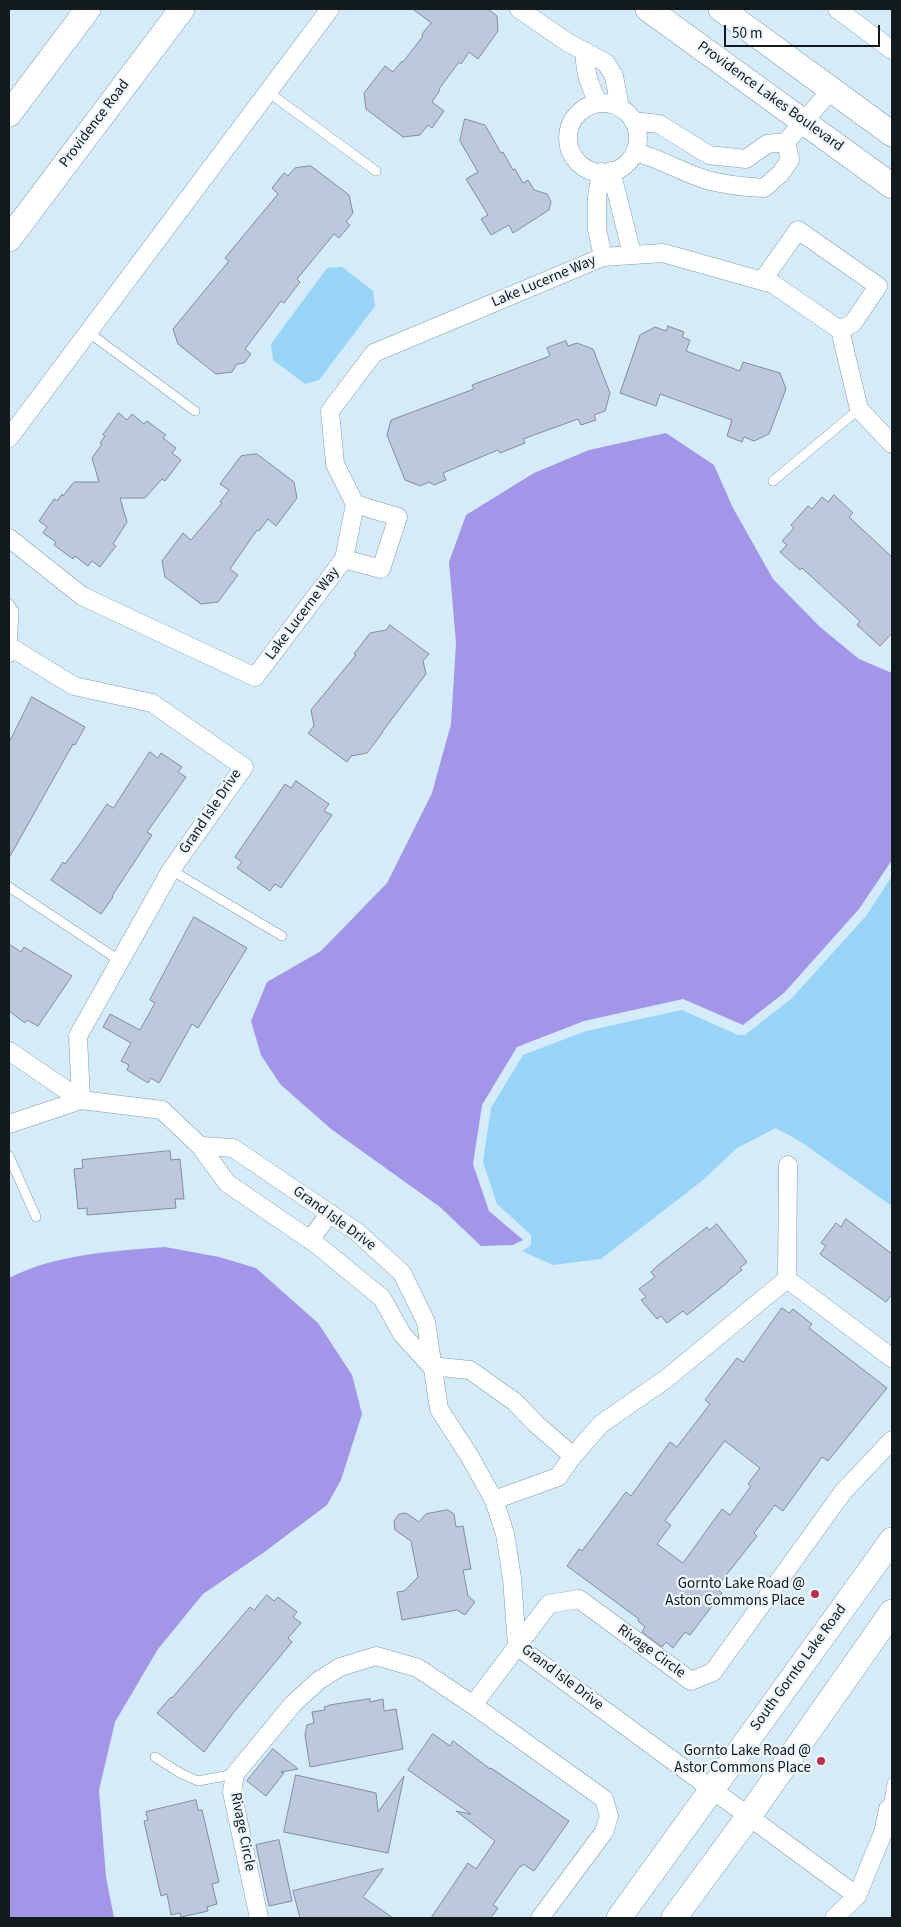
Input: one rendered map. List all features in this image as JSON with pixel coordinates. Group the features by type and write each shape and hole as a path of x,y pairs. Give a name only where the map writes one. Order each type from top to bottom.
{"street":[{"path":"9,114 88,9"},
{"name":"Providence Road","path":"9,239 182,9"},
{"path":"9,438 330,9"},
{"path":"519,9 567,42 606,64 614,76 620,108"},
{"name":"Providence Lakes Boulevard","path":"648,9 892,186"},
{"path":"721,9 892,134"},
{"path":"837,9 892,50"},
{"path":"585,52 584,67 598,103"},
{"path":"633,121 659,124 710,155 746,159 767,144 786,142 831,90"},
{"path":"608,103 620,108 633,121 637,131 635,152 621,167 606,172 590,170 580,164 573,155 568,133 571,122 587,106 608,103"},
{"path":"635,152 706,180 740,187 764,188 780,174 790,160 786,142"},
{"path":"606,172 632,254"},
{"name":"Lake Lucerne Way","path":"603,257 597,229 597,197 606,172"},
{"path":"762,280 798,230 878,286 853,323 840,330 860,409 892,444"},
{"name":"Lake Lucerne Way","path":"9,538 82,596 256,677 344,559 355,504 336,464 330,411 374,353 603,257 663,252 773,284 840,330"},
{"path":"344,559 381,570 398,517 355,504"},
{"name":"Grand Isle Drive","path":"10,651 74,686 152,703 244,766 171,870 78,1036 81,1100"},
{"name":"Grand Isle Drive","path":"9,1051 81,1100"},
{"name":"Grand Isle Drive","path":"9,1124 81,1100 162,1110 200,1146 227,1183 310,1240 382,1298 402,1334 431,1366"},
{"name":"Grand Isle Drive","path":"200,1146 234,1148 357,1232 402,1273 426,1322 431,1366 439,1409 494,1500 504,1534 512,1578 518,1646 857,1896"},
{"path":"494,1500 558,1477 573,1456 601,1424 666,1379 787,1279 788,1165"},
{"path":"310,1240 330,1213"},
{"path":"787,1279 892,1358"},
{"path":"431,1366 470,1370 515,1402 536,1424 573,1456"},
{"name":"Rivage Circle","path":"474,1705 549,1604 579,1599 691,1681 713,1672 844,1492 892,1440"},
{"name":"South Gornto Lake Road","path":"619,1918 892,1540"},
{"path":"674,1918 749,1816 892,1612"},
{"name":"Rivage Circle","path":"259,1918 232,1792 235,1774 293,1704 318,1681 340,1667 376,1656 418,1668 474,1705 604,1799 609,1816 604,1832 540,1918"},
{"path":"834,1918 857,1896 883,1833 888,1808"}],"lane":[{"path":"268,92 376,171"},
{"path":"88,332 194,411"},
{"path":"773,481 860,409"},
{"path":"9,604 14,611 10,651"},
{"path":"171,870 282,936"},
{"path":"9,887 120,961"},
{"path":"9,1156 36,1218"},
{"path":"155,1757 180,1773 198,1781 235,1774"},
{"path":"888,1808 892,1783"}],"shaded area":[{"path":"342,267 373,291 375,306 319,380 305,384 273,360 271,344 327,268"},
{"path":"666,433 714,465 733,508 773,579 820,627 859,659 892,673 892,860 859,909 784,993 743,1025 683,999 584,1021 517,1047 482,1105 473,1164 489,1211 523,1240 513,1245 481,1246 440,1207 331,1129 280,1084 261,1055 251,1021 267,982 321,951 387,883 432,793 451,724 456,643 449,562 466,515 534,473 589,450"},
{"path":"892,876 892,1206 801,1142 776,1128 737,1148 703,1180 601,1259 553,1265 522,1251 531,1245 531,1235 497,1204 483,1162 491,1108 523,1055 586,1031 682,1010 738,1035 745,1035 791,999 866,916"},
{"path":"165,1247 219,1257 256,1268 318,1323 352,1375 362,1414 341,1480 327,1505 263,1553 203,1594 158,1649 115,1722 99,1790 106,1877 114,1918 9,1918 9,1278 46,1264 85,1255"}],"building":[{"path":"413,9 488,9 497,16 498,31 478,59 469,52 439,89 432,102 444,111 432,128 428,125 420,135 403,137 366,109 364,93 385,66 393,72 403,62 431,23"},
{"path":"465,119 485,125 501,153 503,152 523,183 528,180 534,190 547,194 551,202 549,210 513,233 509,225 491,235 481,219 488,215 466,179 478,172 460,141"},
{"path":"311,166 349,195 353,213 346,222 350,225 339,238 334,234 297,279 300,282 284,303 281,301 245,349 251,354 244,363 237,364 232,372 216,374 178,344 173,329 229,261 225,258 278,194 272,188 284,173 288,176 295,168"},
{"path":"668,326 684,332 682,337 690,340 686,351 740,371 743,362 780,373 786,389 769,434 754,441 744,437 742,442 727,436 732,420 660,394 656,406 620,393 640,335 655,327 666,331"},
{"path":"566,341 568,346 577,343 593,349 610,393 605,411 594,415 596,420 581,425 578,419 523,439 525,443 500,453 498,450 443,473 446,480 434,485 429,482 420,486 405,480 387,435 391,420 474,389 472,385 550,356 547,348"},
{"path":"119,413 127,420 132,414 144,424 147,421 166,435 163,438 176,448 172,453 181,460 165,481 162,479 145,498 120,498 127,522 113,544 116,546 100,567 92,561 88,566 75,556 73,559 54,545 56,542 43,533 47,527 39,521 54,499 57,501 62,494 63,496 74,482 99,482 92,458 102,444 100,443 105,436 103,435"},
{"path":"257,454 294,482 297,498 276,526 268,519 259,531 257,530 230,569 238,575 218,602 201,604 165,577 162,561 183,533 191,540 222,503 220,502 229,490 220,484 241,456"},
{"path":"834,495 853,513 849,517 892,557 892,633 880,646 857,625 860,621 802,568 800,570 780,552 787,545 782,541 794,528 791,525 808,506 812,509 822,497 828,502"},
{"path":"390,625 429,654 423,661 426,674 367,753 351,756 347,762 308,733 314,726 311,710 356,655 354,654 370,633 386,630"},
{"path":"32,697 85,727 75,745 73,744 9,858 9,743"},
{"path":"150,752 158,758 161,753 182,767 178,772 186,777 147,832 152,835 101,914 51,880 63,862 65,864 82,841 107,804 113,808"},
{"path":"296,781 329,804 324,811 332,815 281,888 275,884 270,891 237,868 242,862 235,857 285,784 291,788"},
{"path":"194,917 247,948 198,1028 192,1024 159,1083 151,1078 148,1083 127,1070 129,1065 121,1061 131,1043 103,1027 110,1014 140,1030 155,1003 150,1000"},
{"path":"9,944 21,952 24,947 72,976 38,1026 27,1020 25,1023 9,1011"},
{"path":"170,1151 171,1160 180,1159 184,1199 175,1199 176,1208 87,1215 87,1208 78,1209 74,1169 83,1168 82,1160"},
{"path":"846,1219 892,1254 892,1294 886,1302 820,1254 826,1246 821,1243 836,1223 841,1227"},
{"path":"717,1224 747,1262 740,1268 742,1270 687,1315 683,1311 667,1323 661,1316 657,1319 641,1300 646,1297 639,1289 655,1277 651,1272 657,1266 707,1227 709,1230"},
{"path":"782,1308 789,1313 793,1309 812,1324 809,1328 887,1388 828,1461 822,1457 783,1511 775,1505 754,1533 757,1536 716,1588 722,1593 690,1635 685,1632 673,1648 666,1642 662,1647 642,1632 645,1627 638,1621 639,1619 567,1566 579,1549 582,1551 626,1492 631,1496 670,1442 677,1447 710,1404 705,1400 737,1358 743,1362","holes":["725,1441 760,1468 748,1484 751,1486 730,1515 722,1509 683,1563 657,1544 671,1525 665,1521"]},
{"path":"448,1510 454,1514 456,1527 463,1526 471,1569 463,1570 468,1596 475,1602 465,1615 457,1610 402,1620 397,1592 404,1591 418,1577 411,1541 395,1530 394,1521 399,1514 406,1513 419,1522 426,1514"},
{"path":"267,1595 274,1601 278,1597 297,1612 293,1617 301,1623 288,1638 292,1642 234,1712 204,1752 157,1713 250,1607 254,1610"},
{"path":"370,1699 370,1702 383,1699 384,1711 396,1709 403,1749 310,1767 305,1735 307,1725 314,1723 312,1712 325,1710 324,1707 330,1705"},
{"path":"433,1734 450,1746 453,1741 490,1769 569,1821 534,1871 523,1864 520,1866 493,1905 498,1908 491,1918 431,1918 468,1863 476,1869 495,1841 456,1811 471,1814 408,1770"},
{"path":"273,1749 298,1769 281,1772 284,1773 266,1796 247,1781"},
{"path":"296,1775 376,1793 378,1812 404,1776 388,1853 284,1832"},
{"path":"196,1800 198,1810 202,1810 219,1882 212,1884 217,1904 207,1907 208,1911 181,1917 180,1913 171,1915 167,1894 161,1896 144,1821 148,1820 146,1812"},
{"path":"279,1840 292,1901 269,1906 256,1845"},
{"path":"383,1869 363,1897 393,1918 300,1918 293,1891"}],"place":[{"name":"Gornto Lake Road @ Aston Commons Place","path":"815,1594"},
{"name":"Gornto Lake Road @ Astor Commons Place","path":"821,1761"}]}
